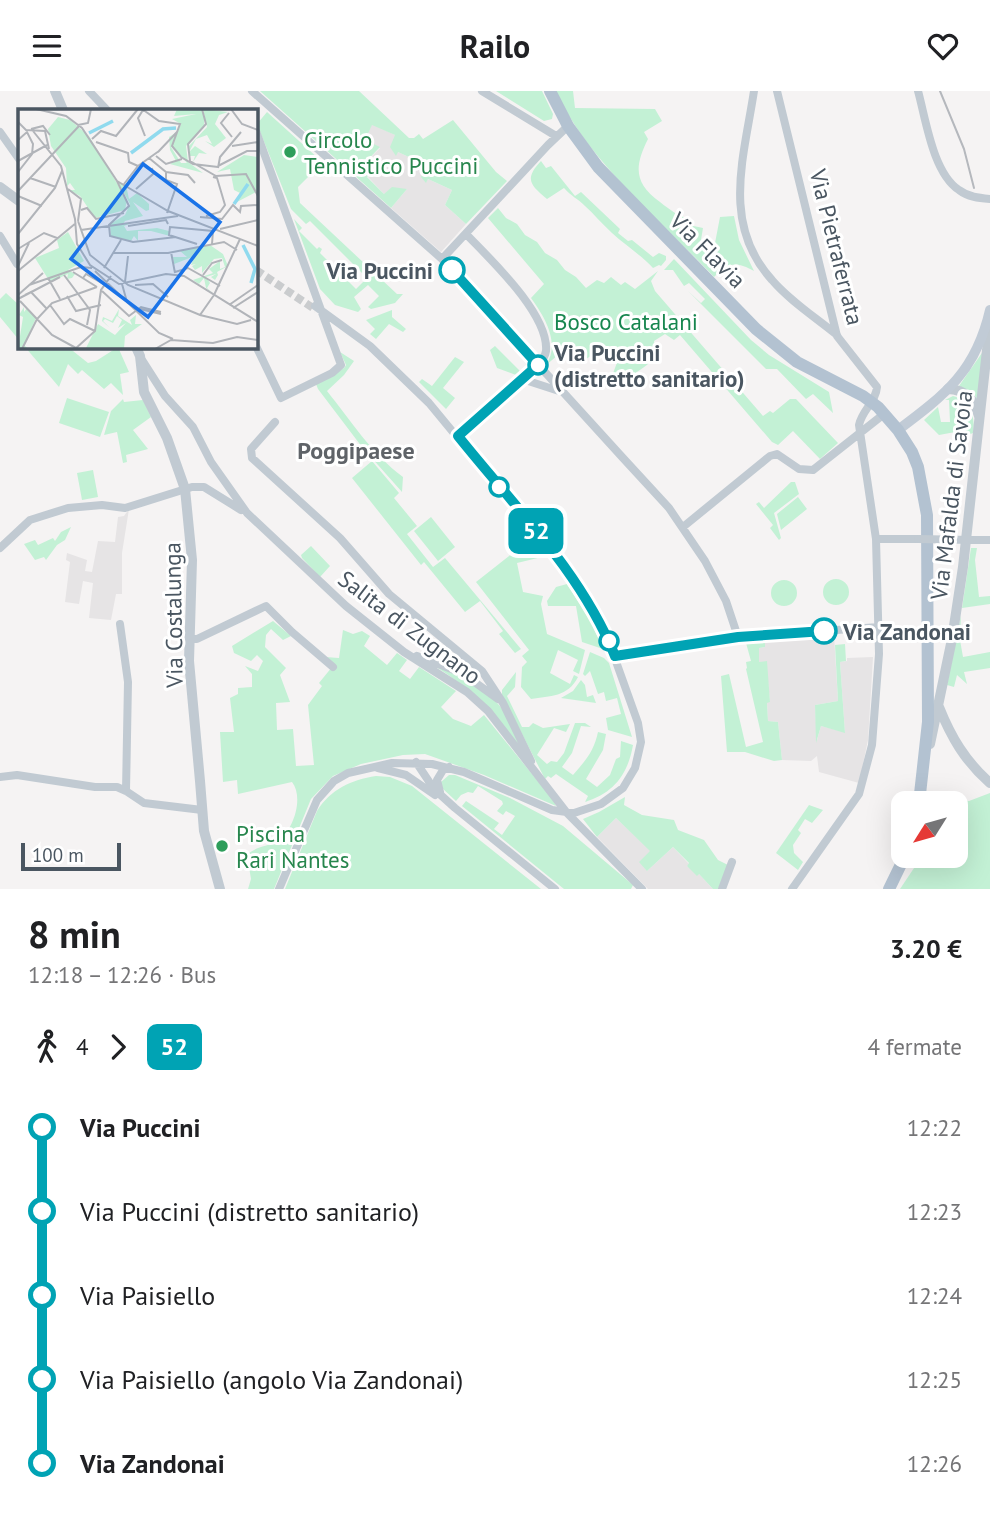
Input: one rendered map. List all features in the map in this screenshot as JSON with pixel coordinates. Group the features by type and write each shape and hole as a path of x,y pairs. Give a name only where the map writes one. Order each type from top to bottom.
{"main road":[{"name":"Via Flavia","path":"550,91 568,127 613,184 756,328 797,362 872,402 898,430"},
{"path":"921,791 928,722 928,515 918,467 898,430 948,389 974,357 982,342 990,310"},
{"path":"889,889 899,868"}],"street":[{"path":"55,91 63,109"},
{"path":"89,91 106,109"},
{"path":"252,91 442,259 624,458 682,527 714,576 738,637"},
{"path":"482,91 556,137"},
{"path":"754,91 740,171 742,222 752,253 771,280 837,336"},
{"name":"Via Pietraferrata","path":"777,91 837,336 877,387 872,402"},
{"path":"918,91 933,149 949,180 956,189 968,195 990,199"},
{"path":"442,259 568,127"},
{"path":"0,132 18,158"},
{"path":"257,137 318,310 331,335 341,365 332,373 284,397 279,396 257,348"},
{"path":"0,187 18,200"},
{"path":"458,436 538,365 546,350 543,331 535,315 466,234"},
{"path":"0,236 17,264"},
{"path":"813,317 831,309"},
{"path":"279,889 317,800 334,781 348,773 392,763 416,762 449,767 552,810 568,813 601,804 628,782 638,761 640,732 603,627 579,587 429,403 385,359 318,310"},
{"name":"Via Mafalda di Savoia","path":"926,758 939,707 963,567 990,318"},
{"name":"Via Costalunga","path":"138,351 144,392 167,438 185,489 192,560 189,661 202,810 206,841 220,889"},
{"name":"Salita di Zugnano","path":"138,351 165,396 193,427 211,462 247,513 338,600 404,652 450,680 477,701 498,723 568,813 639,886"},
{"path":"522,379 562,392"},
{"path":"948,389 963,391 971,398 980,420"},
{"path":"792,889 863,786 875,719 878,627 876,539 860,433 860,419 872,402"},
{"path":"682,527 770,456 777,454 799,469 813,470 884,414"},
{"path":"275,422 251,449 252,458 340,538 389,594 482,671 503,703 536,774"},
{"path":"0,548 30,520 68,508 102,505 125,508 185,489 204,487 247,513"},
{"path":"876,539 990,540"},
{"path":"190,639 197,639 266,606 333,667"},
{"path":"120,624 128,682 127,791"},
{"path":"615,656 738,637 878,627"},
{"path":"404,652 462,673 503,703"},
{"path":"928,680 950,735 961,752 990,783"},
{"path":"932,735 950,735"},
{"path":"416,762 412,772 417,781"},
{"path":"416,762 441,795 455,808"},
{"path":"370,767 397,772 417,781 455,808 555,889"},
{"path":"441,795 437,780 443,770 449,767"},
{"path":"0,776 17,775 88,786 117,787 144,803 202,810"},
{"path":"722,889 732,862"}],"shaded area":[{"path":"372,124 395,135 398,152 426,165 426,182 428,179 452,190 445,205 466,224 441,252 391,208 407,189 384,194 367,176 363,165 380,148 365,140"},
{"path":"129,509 122,553 122,594 116,594 111,620 89,618 93,583 83,581 79,604 65,602 70,562 66,560 67,553 87,560 85,571 92,572 98,541 115,542 118,517 124,516"},
{"path":"834,635 838,701 815,705 817,740 821,726 845,732 840,662 847,661 847,658 873,657 868,740 859,783 819,772 817,756 811,761 782,760 778,722 768,721 767,702 770,702 766,662 759,662 759,648 765,647 765,642"},
{"path":"616,818 651,851 647,871 673,847 689,864 687,866 713,889 648,889 597,837"}],"green space":[{"path":"260,91 359,91 409,138 419,134 423,139 453,120 496,172 507,181 466,224 445,205 452,190 428,179 426,183 421,177 426,165 398,152 396,156 390,147 395,135 372,125 365,140 380,147 363,165 370,172 367,177 384,194 392,187 407,189 391,208"},
{"path":"496,91 542,91 553,114 552,119 544,121"},
{"path":"556,91 573,91 575,108 655,109 662,121 644,132 648,139 640,158 639,174 645,188 671,210 690,219 689,225 703,228 701,240 715,243 720,217 734,216 739,240 754,271 733,265 724,268 714,277 606,165 569,116"},
{"path":"267,112 319,159 312,173 298,187 300,203 397,294 403,294 395,303 371,309 368,307 379,296 368,285 354,297 361,309 358,312 335,305 320,289 294,219 302,228 299,231 317,249 322,249 320,253 356,289 367,278 310,221 306,224 291,209 257,124"},
{"path":"541,161 546,168 551,166 575,196 581,192 620,229 618,233 628,241 632,240 653,257 659,253 666,256 666,260 661,266 653,268 564,188 547,199 531,181 532,173"},
{"name":"Bosco Catalani","path":"498,208 586,288 597,280 604,283 611,277 621,285 625,282 635,289 658,271 651,281 655,291 763,416 770,411 773,413 790,399 796,399 838,443 820,459 793,431 778,445 772,442 680,335 674,340 665,334 654,341 656,357 614,389 609,384 618,360 613,352 605,347 586,359 576,347 563,351 546,365 552,348 549,330 531,298 544,284 488,218"},
{"path":"674,259 751,340 769,355 829,392 833,413 813,394 806,399 777,369 766,369 688,291 701,303 705,299 689,283 684,286 673,270 664,270"},
{"path":"6,293 18,304 18,339 0,317 0,299"},
{"path":"392,310 392,317 406,329 403,332 389,324 376,339 370,334 375,329 366,320"},
{"path":"495,346 520,371 516,375 497,368 490,350"},
{"path":"26,348 69,348 88,363 118,348 129,372 120,374 123,395 111,383 104,389 82,370 78,374 68,364 59,387"},
{"path":"984,350 977,399 973,393 959,386"},
{"path":"340,352 354,361 327,391 372,448 403,477 402,492 362,447 318,389 316,384 346,365"},
{"path":"455,357 464,362 443,388 455,398 446,409 419,382 422,379 432,386"},
{"path":"953,396 968,405 974,421 973,433 968,435 966,430 939,435 924,420 938,407 941,422 950,422 949,400 945,400"},
{"path":"67,398 109,412 100,437 59,423"},
{"path":"123,399 124,402 143,400 151,417 133,430 148,449 126,455 127,462 123,463 117,432 104,435 111,411"},
{"path":"372,461 399,493 394,498 417,526 407,534 433,567 445,558 521,649 515,653 499,634 503,631 480,601 465,612 424,562 421,565 352,478"},
{"path":"93,470 98,497 82,500 77,473"},
{"path":"791,482 795,482 799,494 774,513 781,538 779,540 770,528 773,525 756,504 759,502 764,508"},
{"path":"798,497 807,509 781,530 777,514"},
{"path":"431,517 455,547 438,561 414,531"},
{"path":"71,527 65,540 57,545 46,560 44,557 35,560 24,544 35,540 38,545 53,538 55,541 61,532"},
{"path":"532,538 546,556 517,563 523,592 543,596 541,604 547,634 585,650 579,674 573,671 578,660 558,650 550,673 570,684 574,675 578,677 564,692 531,699 521,687 522,667 527,662 522,656 529,650 476,582"},
{"path":"311,546 330,566 320,577 301,555"},
{"path":"971,548 977,548 975,560 979,597 990,596 990,604 962,608"},
{"path":"836,579 845,583 849,592 845,601 836,605 827,601 823,592 827,583"},
{"path":"784,580 793,584 797,593 793,602 784,606 775,602 771,593 775,584"},
{"path":"567,584 591,622 603,649 582,642 576,606 548,606 547,601 556,587"},
{"path":"961,615 960,640 963,657 990,652 990,668 964,672 967,684 957,675 954,687 947,685"},
{"path":"273,621 291,636 283,640 271,629 266,635 265,647 286,668 280,675 290,702 276,703 277,730 293,729 296,766 314,765 308,705 322,686 319,683 332,667 325,657 339,658 343,630 353,634 362,631 370,636 364,646 387,665 397,653 407,660 399,671 410,679 419,667 456,691 441,707 453,719 471,726 484,715 556,806 484,775 425,754 403,755 361,764 333,776 311,799 274,889 248,889 251,879 247,855 283,836 292,822 297,796 292,782 238,794 237,780 223,782 220,732 234,732 230,698 238,694 238,688 252,687 252,674 245,666 258,671 263,661 257,655 251,661 234,653 232,646"},
{"path":"765,642 765,647 759,648 759,662 767,661 770,702 767,703 768,721 778,722 782,760 774,761 745,752 727,752 721,676 729,674 746,747 763,742 746,669 746,662 751,661 746,643"},
{"path":"845,644 846,661 840,662 845,733 821,726 816,743 815,705 838,701 835,645"},
{"path":"590,652 609,663 632,737 608,730 606,718 621,714 617,698 606,701 604,692 598,694 590,671 585,676 583,674"},
{"path":"428,662 466,680 492,698 506,715 522,750 480,700"},
{"path":"516,672 515,687 507,696 522,727 529,727 533,723 543,728 570,724 566,732 554,728 537,755 547,764 551,761 557,762 564,753 575,723 585,723 591,727 581,726 572,753 562,767 573,775 589,755 598,732 606,734 603,750 586,779 597,787 610,775 616,759 620,757 621,741 633,745 627,765 612,788 585,802 588,796 556,774 545,779 502,695 502,690"},
{"path":"581,680 585,685 587,697 593,695 596,703 561,698 573,691"},
{"path":"449,775 455,775 510,798 563,826 633,885 631,889 564,889 462,806 466,801 499,823 494,829 502,835 515,816 506,811 503,815 497,811 503,804 502,801 478,786 473,793 461,795 456,801 442,788 441,782"},
{"path":"376,776 390,777 412,786 541,889 285,889 317,811 323,803 342,787"},
{"path":"990,793 990,889 900,889 914,868 968,868 969,801"},
{"path":"625,797 624,805 642,815 674,820 678,830 704,840 718,860 728,865 718,889 713,889 699,874 697,876 687,866 689,863 673,847 647,871 639,862 650,851 616,818 597,837 583,819"},
{"path":"809,805 823,810 812,823 805,819 798,830 801,833 793,845 794,853 803,862 798,870 776,853"}],"tunnel":[{"path":"257,271 316,310"}],"railway":[{"path":"940,91 964,149 974,188"}],"bus line":[{"name":"52","path":"452,270 538,365 458,436 579,587 603,627 615,656 738,637 824,631"}],"place":[{"name":"Circolo Tennistico Puccini","path":"290,152"},
{"name":"Via Puccini","path":"452,270"},
{"name":"Via Puccini (distretto sanitario)","path":"538,365"},
{"name":"Via Zandonai","path":"824,631"},
{"name":"Piscina Rari Nantes","path":"222,846"}],"district":[{"name":"Poggipaese","path":"356,450"}]}
